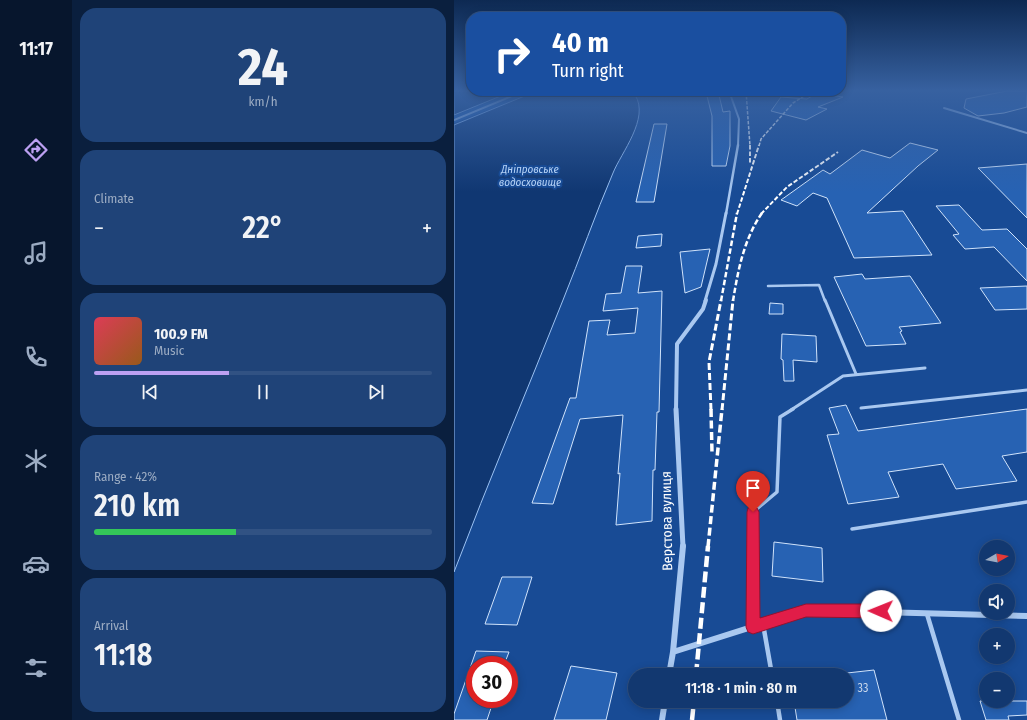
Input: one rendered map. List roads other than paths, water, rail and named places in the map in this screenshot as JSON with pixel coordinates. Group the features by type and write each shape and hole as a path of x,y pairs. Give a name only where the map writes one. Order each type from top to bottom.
{"street":[{"name":"Верстова вулиця","path":"670,668 682,551 676,414 677,344 703,309 722,235 738,150 739,125"},
{"path":"996,125 1027,133"},
{"path":"673,652 806,610 926,612 1027,616"},
{"path":"662,720 664,708"}],"lane":[{"path":"768,286 819,285 856,374"},
{"path":"753,627 753,512 777,492 780,417 843,376 925,368"},
{"path":"861,408 1027,390"},
{"path":"852,529 1027,502"},
{"path":"926,612 959,720"},
{"path":"763,624 771,668"},
{"path":"778,708 780,720"}],"water":[{"name":"Дніпровське водосховище","path":"454,125 637,125 606,189 454,572"}],"railway":[{"path":"748,125 750,146"},
{"path":"759,146 761,139 774,125"},
{"path":"737,214 759,145"},
{"path":"750,146 750,163"},
{"path":"761,214 787,187 838,152"},
{"path":"721,301 737,213"},
{"path":"733,301 737,278 746,244 762,213"},
{"path":"711,410 709,362 721,300"},
{"path":"722,410 733,300"},
{"path":"711,409 712,453"},
{"path":"708,547 722,409"},
{"path":"697,668 708,546"},
{"path":"692,720 693,708"}]}
